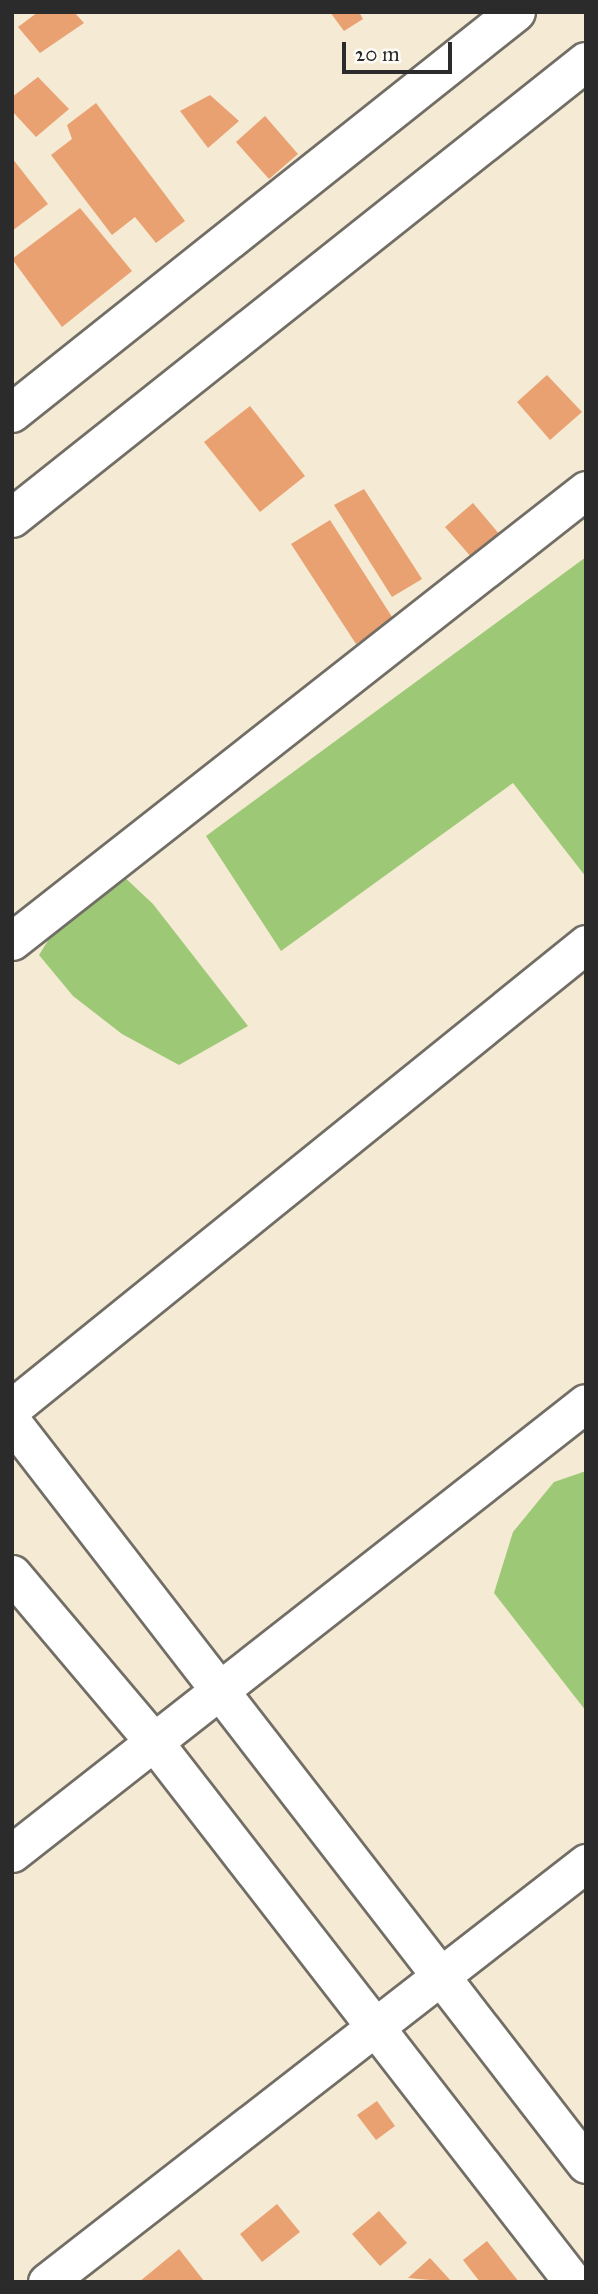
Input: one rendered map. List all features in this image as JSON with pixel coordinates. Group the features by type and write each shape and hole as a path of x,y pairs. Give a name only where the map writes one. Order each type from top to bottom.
{"street":[{"path":"12,413 516,12"},
{"path":"12,518 586,62"},
{"path":"12,942 586,491"},
{"path":"12,1408 586,944"},
{"path":"12,1853 586,1403"},
{"path":"12,1422 586,2164"},
{"path":"12,1574 154,1742 573,2282"},
{"path":"47,2282 586,1863"}],"green space":[{"path":"586,557 586,877 513,783 281,951 206,836"},
{"path":"121,874 153,904 248,1026 179,1065 122,1034 73,996 39,955 88,876"},
{"path":"586,1471 586,1711 494,1593 513,1532 554,1482"}],"building":[{"path":"38,12 74,12 84,23 40,53 18,27"},
{"path":"330,12 359,12 363,19 344,31"},
{"path":"38,77 69,109 36,137 12,111 12,97"},
{"path":"210,95 239,121 208,148 180,111"},
{"path":"96,103 185,221 156,243 135,217 112,235 51,155 72,139 67,125"},
{"path":"265,116 298,154 269,179 236,142"},
{"path":"12,158 48,204 12,231"},
{"path":"80,208 132,271 62,327 12,259"},
{"path":"547,375 582,412 550,440 517,402"},
{"path":"250,406 305,476 260,512 204,442"},
{"path":"364,489 422,579 392,597 334,505"},
{"path":"473,503 500,535 472,558 445,527"},
{"path":"330,520 394,620 356,644 291,544"},
{"path":"377,2101 395,2126 376,2140 357,2115"},
{"path":"277,2204 300,2232 262,2262 240,2234"},
{"path":"379,2211 407,2243 380,2266 352,2234"},
{"path":"487,2241 519,2282 480,2282 463,2260"},
{"path":"179,2249 204,2281 139,2282"},
{"path":"430,2258 452,2282 408,2278"}]}
